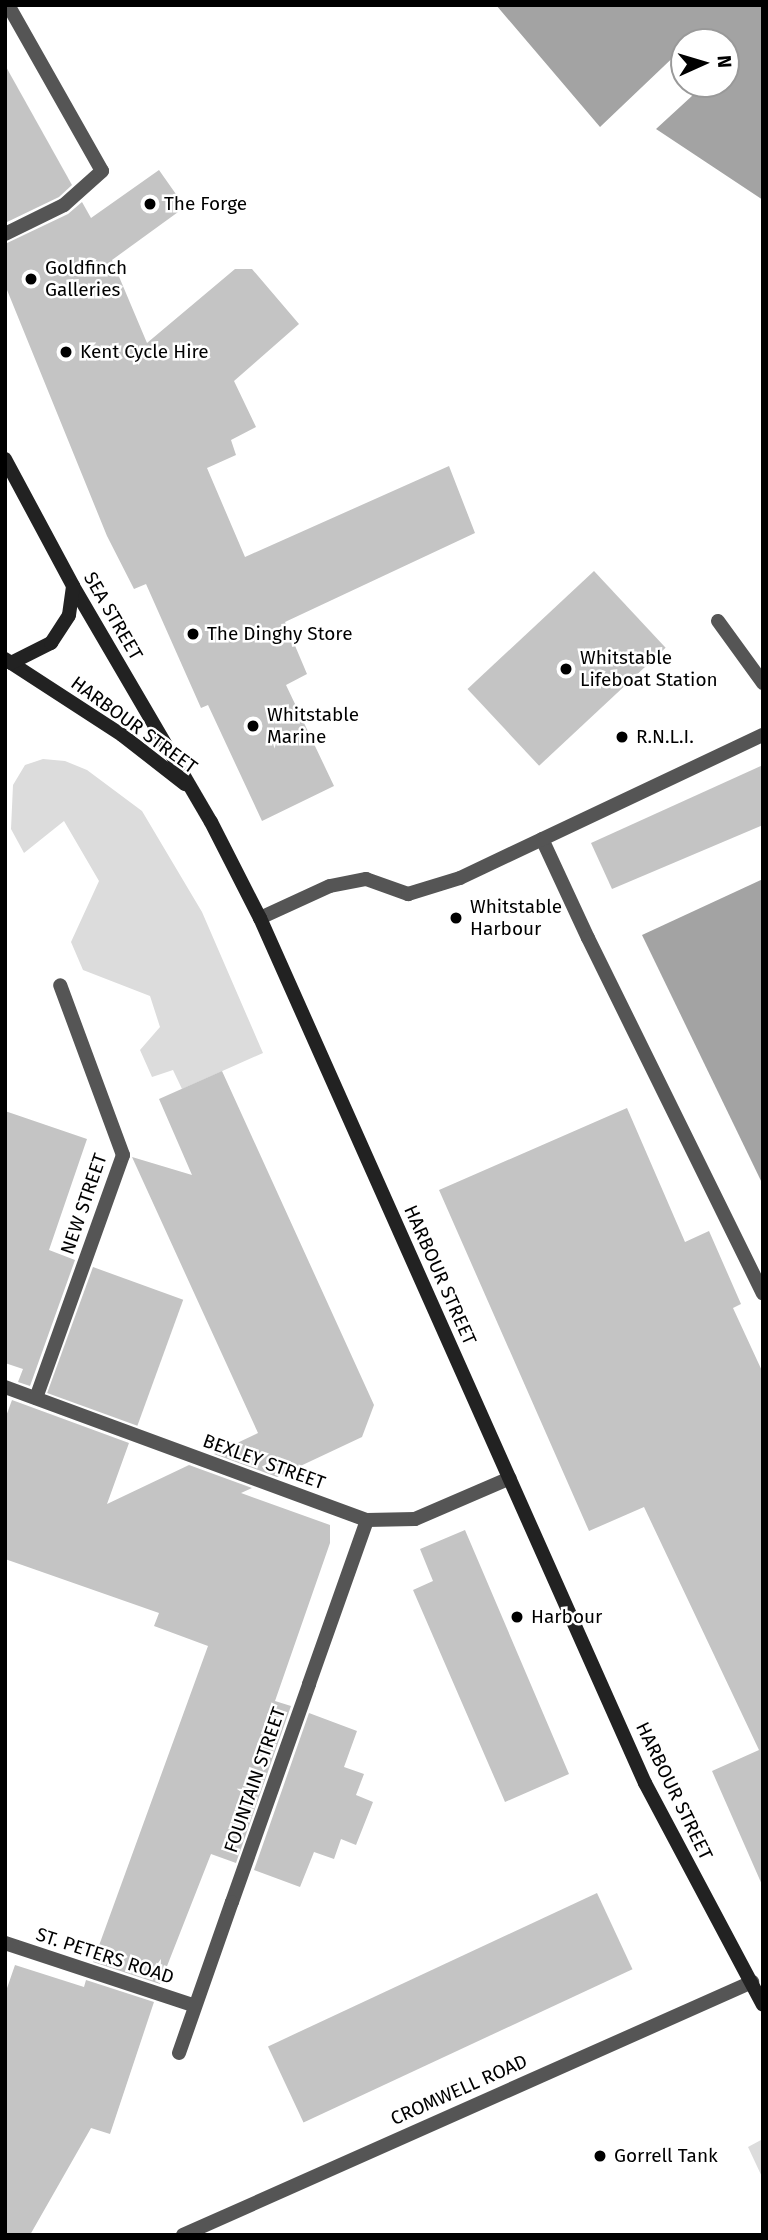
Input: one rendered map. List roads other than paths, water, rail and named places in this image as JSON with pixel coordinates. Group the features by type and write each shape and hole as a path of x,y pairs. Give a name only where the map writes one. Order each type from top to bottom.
{"main road":[{"name":"SEA STREET","path":"5,459 73,586 191,789"},
{"path":"8,661 51,643 69,615 73,586"},
{"name":"HARBOUR STREET","path":"8,661 122,735 191,789 260,918 645,1783 763,2005"}],"street":[{"path":"5,233 64,205 102,171 8,5"},
{"path":"718,621 763,683"},
{"path":"260,918 330,886 366,879 408,894 460,878 763,735"},
{"path":"542,839 763,1293"},
{"name":"NEW STREET","path":"36,1398 123,1154 60,985"},
{"name":"BEXLEY STREET","path":"5,1387 367,1520 415,1519 510,1478"},
{"name":"FOUNTAIN STREET","path":"179,2053 193,2005 367,1520"},
{"name":"ST. PETERS ROAD","path":"5,1943 193,2005"},
{"name":"CROMWELL ROAD","path":"183,2235 752,1982"}],"place":[{"name":"The Forge","path":"150,204"},
{"name":"Goldfinch Galleries","path":"31,279"},
{"name":"Kent Cycle Hire","path":"66,352"},
{"name":"The Dinghy Store","path":"193,634"},
{"name":"Whitstable Lifeboat Station","path":"566,669"},
{"name":"Whitstable Marine","path":"253,726"},
{"name":"R.N.L.I.","path":"622,737"},
{"name":"Whitstable Harbour","path":"456,918"},
{"name":"Harbour","path":"517,1617"},
{"name":"Gorrell Tank","path":"600,2156"}]}
